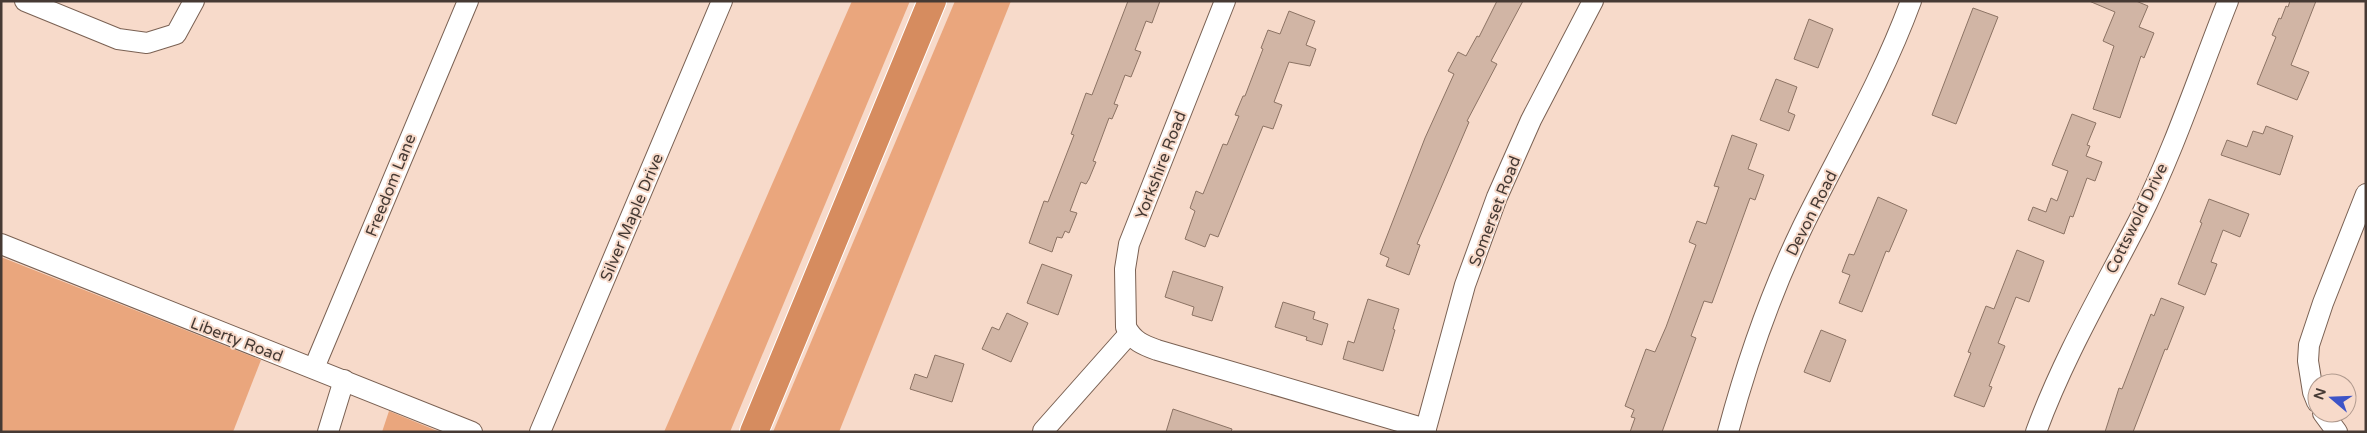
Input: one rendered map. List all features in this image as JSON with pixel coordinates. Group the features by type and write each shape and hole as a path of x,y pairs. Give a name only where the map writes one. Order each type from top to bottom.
{"highway":[{"path":"754,432 932,1"}],"street":[{"path":"25,1 118,39 136,42 156,41 176,34 194,1"},
{"name":"Freedom Lane","path":"314,368 468,1"},
{"name":"Silver Maple Drive","path":"540,432 722,1"},
{"name":"Yorkshire Road","path":"1130,334 1126,328 1125,269 1129,244 1225,1"},
{"name":"Somerset Road","path":"1425,431 1466,285 1497,197 1531,120 1593,1"},
{"name":"Devon Road","path":"1728,432 1756,340 1785,266 1803,226 1866,106 1911,1"},
{"name":"Cottswold Drive","path":"2036,432 2058,377 2094,302 2154,188 2228,1"},
{"path":"2310,373 2308,361 2309,345 2323,303 2366,194"},
{"name":"Liberty Road","path":"1,244 472,432"},
{"path":"1043,431 1130,334 1140,344 1157,350 1425,431"},
{"path":"328,432 344,380"}],"shaded area":[{"path":"852,1 910,1 730,432 664,432"},
{"path":"955,1 1011,1 839,432 773,432"},
{"path":"1,257 261,360 233,432 1,432"},
{"path":"389,411 440,432 382,432"}],"building":[{"path":"1128,1 1160,1 1152,23 1146,21 1135,50 1141,52 1131,77 1125,75 1114,104 1118,105 1112,119 1109,118 1093,161 1096,162 1089,179 1086,184 1081,182 1070,211 1077,213 1069,233 1065,231 1062,238 1057,237 1052,252 1029,243 1044,201 1048,202 1074,135 1071,134 1086,93 1092,95"},
{"path":"1497,1 1523,1 1491,61 1497,64 1467,121 1469,122 1417,244 1420,245 1409,275 1386,266 1389,258 1380,254 1425,138 1454,74 1448,71 1458,52 1466,56 1477,36 1479,37"},
{"path":"2089,1 2136,1 2148,6 2139,27 2154,33 2144,58 2141,56 2120,118 2093,109 2114,46 2103,41 2115,12"},
{"path":"2290,1 2316,1 2291,65 2309,72 2297,100 2257,84 2276,37 2272,35 2279,18 2281,19"},
{"path":"1973,8 1998,17 1956,124 1932,115"},
{"path":"1289,11 1315,21 1306,45 1316,49 1310,66 1289,62 1274,102 1282,105 1273,129 1263,126 1218,237 1210,234 1205,247 1185,239 1195,211 1190,208 1196,191 1203,194 1223,144 1227,145 1239,116 1235,115 1243,96 1245,96 1263,49 1261,48 1268,30 1280,34"},
{"path":"1809,19 1833,29 1818,68 1794,59"},
{"path":"1776,79 1797,87 1788,112 1795,115 1789,131 1760,120"},
{"path":"2072,114 2096,123 2087,145 2090,146 2086,156 2102,162 2095,181 2087,178 2073,217 2070,216 2064,234 2028,220 2033,207 2046,212 2051,198 2057,201 2068,171 2052,165"},
{"path":"2266,126 2293,136 2280,175 2221,155 2227,140 2247,147 2253,131 2263,134"},
{"path":"1732,135 1757,144 1748,169 1764,175 1755,200 1750,198 1712,303 1704,301 1691,336 1696,338 1662,432 1630,432 1635,418 1631,417 1634,410 1625,406 1646,349 1655,352 1666,327 1696,245 1689,242 1697,221 1706,224 1719,187 1714,186"},
{"path":"1878,197 1907,210 1889,252 1886,251 1862,312 1839,303 1850,275 1842,272 1849,254 1854,255"},
{"path":"2209,199 2249,214 2240,237 2223,230 2211,262 2217,264 2205,295 2178,284 2202,223 2200,222"},
{"path":"2017,250 2044,261 2029,302 2016,297 1998,343 2005,346 1989,386 1992,387 1984,407 1954,396 1971,353 1968,352 1986,306 1994,309"},
{"path":"1042,264 1072,275 1058,315 1027,303"},
{"path":"1173,271 1223,287 1212,321 1192,315 1194,307 1165,297"},
{"path":"2161,298 2184,307 2167,350 2165,349 2133,432 2105,432 2119,388 2122,389 2151,314 2154,316"},
{"path":"1368,299 1399,309 1383,371 1343,359 1348,341 1354,343"},
{"path":"1283,302 1315,312 1313,319 1328,324 1322,345 1306,340 1307,337 1275,327"},
{"path":"1007,313 1028,323 1011,362 982,349 992,327 999,330"},
{"path":"1821,330 1846,340 1830,382 1804,372"},
{"path":"935,355 964,364 952,402 910,389 915,374 927,378"},
{"path":"1173,409 1232,429 1231,432 1166,432"}]}
